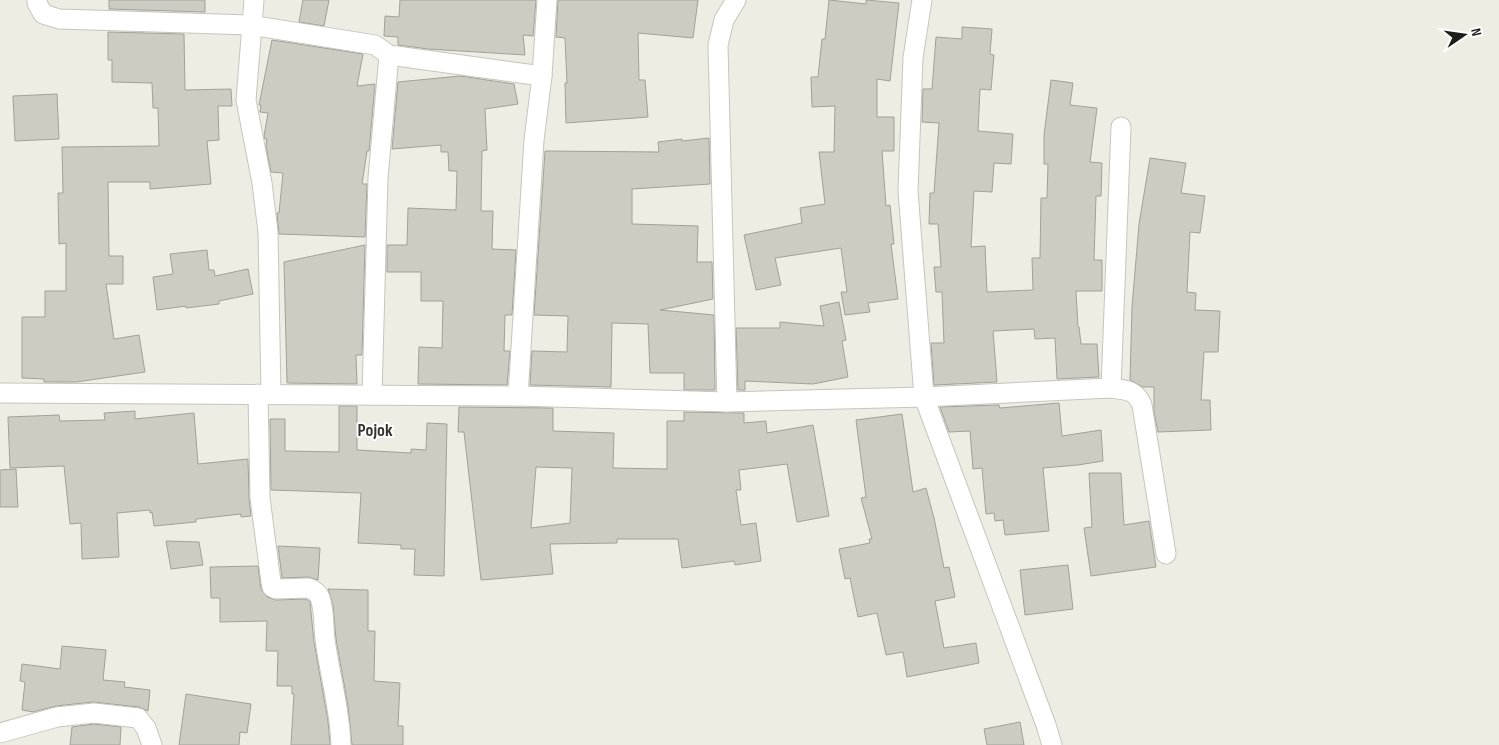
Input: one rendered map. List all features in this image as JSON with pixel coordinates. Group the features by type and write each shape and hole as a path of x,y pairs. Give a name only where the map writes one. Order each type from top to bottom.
{"street":[{"path":"37,0 43,14 59,19 250,25 374,45 389,56 542,76"},
{"path":"254,0 250,25 246,100 262,183 268,232 260,498 272,587 276,589 308,588 317,592 321,600 325,645 340,722 341,745"},
{"path":"518,396 534,140 542,76 547,0"},
{"path":"727,402 718,45 724,20 736,0"},
{"path":"922,0 913,58 908,191 924,397 1052,745"},
{"path":"372,395 378,178 389,56"},
{"path":"1111,388 1121,127"},
{"path":"0,393 518,396 727,402 924,397 1111,388 1129,390 1139,398 1142,405 1166,554"},
{"path":"0,732 57,717 94,713 138,718 146,728 152,745"}],"building":[{"path":"109,0 205,0 205,12 109,9"},
{"path":"303,0 329,0 324,26 299,22"},
{"path":"400,0 536,0 533,36 523,35 525,55 428,49 398,45 398,37 384,36 385,16 399,17"},
{"path":"558,0 698,0 693,38 638,33 639,80 645,80 648,117 566,123 565,38 556,37"},
{"path":"829,0 866,4 866,0 899,3 890,81 877,79 877,117 894,117 894,151 882,151 886,206 890,205 894,244 891,244 898,299 868,303 870,312 845,315 841,292 847,292 841,248 775,258 781,285 756,290 744,235 802,223 800,208 825,204 819,152 834,152 835,106 812,107 811,77 818,77 822,39 825,39"},
{"path":"962,27 992,29 990,54 994,55 991,90 980,89 978,131 1013,134 1011,164 994,163 992,192 974,191 971,247 985,246 987,292 1033,290 1032,258 1040,258 1041,198 1047,198 1048,164 1044,164 1044,135 1051,80 1073,83 1070,105 1097,108 1090,162 1102,163 1101,196 1096,196 1094,260 1102,260 1102,291 1076,291 1081,344 1097,344 1099,377 1057,379 1055,338 1035,339 1034,329 993,331 997,382 934,385 931,343 944,343 942,292 936,292 934,267 941,267 938,224 929,224 930,193 934,193 939,123 922,122 923,89 932,89 936,37 962,39"},
{"path":"108,32 184,34 185,90 231,89 232,106 218,106 219,140 207,141 211,184 150,189 150,182 108,182 109,256 123,256 123,284 106,284 114,339 139,335 145,372 76,382 44,382 44,379 22,378 22,317 45,317 45,291 66,291 66,243 59,244 58,193 63,193 62,147 159,146 158,108 153,108 152,83 112,82 112,60 108,60"},
{"path":"272,40 363,54 357,86 375,84 369,151 367,151 362,184 367,184 365,237 279,234 277,213 279,213 283,173 271,172 266,146 267,139 264,136 268,113 260,112 261,105 259,105"},
{"path":"460,76 514,84 518,104 485,109 487,150 482,151 481,211 493,211 492,249 516,250 512,315 505,315 504,351 510,351 507,385 418,384 419,347 442,348 443,301 421,301 421,272 387,272 387,245 407,245 408,208 456,210 457,171 449,171 448,152 441,152 441,145 392,149 398,82"},
{"path":"57,94 59,139 15,141 13,96"},
{"path":"709,138 710,184 632,189 632,224 698,226 697,262 712,262 713,299 660,310 714,315 715,390 684,390 684,373 650,373 648,324 612,323 611,387 530,385 532,351 567,352 568,316 534,315 545,151 659,152 658,142"},
{"path":"1150,158 1186,163 1181,193 1205,196 1200,233 1190,232 1187,292 1196,293 1195,310 1220,311 1218,352 1204,352 1201,400 1210,400 1211,430 1158,432 1154,412 1154,387 1143,387 1130,380 1132,307 1139,224"},
{"path":"365,245 362,355 356,355 357,384 287,383 284,262"},
{"path":"207,250 209,270 214,270 215,276 248,269 253,294 219,301 219,304 157,310 153,277 173,274 170,254"},
{"path":"839,302 846,340 842,341 848,377 813,384 745,381 745,390 738,390 736,328 780,328 780,322 824,326 820,306"},
{"path":"1059,403 1062,436 1101,430 1103,461 1043,468 1049,531 1005,535 1003,520 995,521 994,513 986,514 982,468 973,469 970,431 949,432 940,407 999,405 1000,408"},
{"path":"339,406 357,406 357,450 411,453 411,449 426,450 427,423 447,424 444,576 414,575 415,549 401,549 401,545 358,543 361,493 271,490 270,419 285,419 285,451 339,452"},
{"path":"459,407 553,408 553,431 614,433 613,468 667,469 667,421 684,421 684,412 744,413 744,423 766,421 767,433 813,425 829,516 797,522 787,464 739,470 741,490 736,490 741,525 756,523 761,561 735,565 734,561 682,568 678,539 617,539 617,543 550,544 553,574 481,580 464,432 458,432","holes":["536,467 572,468 570,523 531,528"]},
{"path":"135,411 135,419 194,413 198,464 248,459 251,516 241,517 241,514 196,519 196,522 154,526 150,510 117,513 119,557 82,559 81,523 70,524 64,466 10,468 8,417 59,415 60,421 105,420 104,413"},
{"path":"902,414 913,492 926,488 944,568 949,567 955,597 935,601 944,648 976,643 979,663 907,677 903,652 886,655 877,613 858,617 850,578 845,579 839,549 870,543 869,539 872,539 861,498 866,497 856,420"},
{"path":"16,469 18,507 0,507 0,470"},
{"path":"1089,473 1121,473 1124,525 1149,521 1156,567 1091,576 1084,528 1092,527"},
{"path":"166,541 199,542 203,565 171,569"},
{"path":"278,546 320,548 318,580 308,577 282,578"},
{"path":"1068,565 1073,609 1025,615 1020,570"},
{"path":"258,566 261,589 267,597 276,600 306,599 310,602 314,642 328,721 330,745 291,745 294,694 292,694 292,686 277,686 278,651 266,651 267,621 220,622 220,598 211,598 210,567"},
{"path":"328,589 368,590 368,631 375,631 374,681 400,683 398,726 403,726 403,745 352,745 348,706 336,639 333,605"},
{"path":"62,646 106,650 103,680 125,682 124,687 150,690 148,711 139,707 93,702 56,706 33,712 22,710 25,682 20,681 22,664 60,669"},
{"path":"186,694 251,704 247,733 240,732 239,745 179,745"},
{"path":"1020,722 1024,745 987,745 984,729"},
{"path":"94,724 121,727 120,745 70,745 72,727"}],"district":[{"name":"Pojok","path":"375,430"}]}
